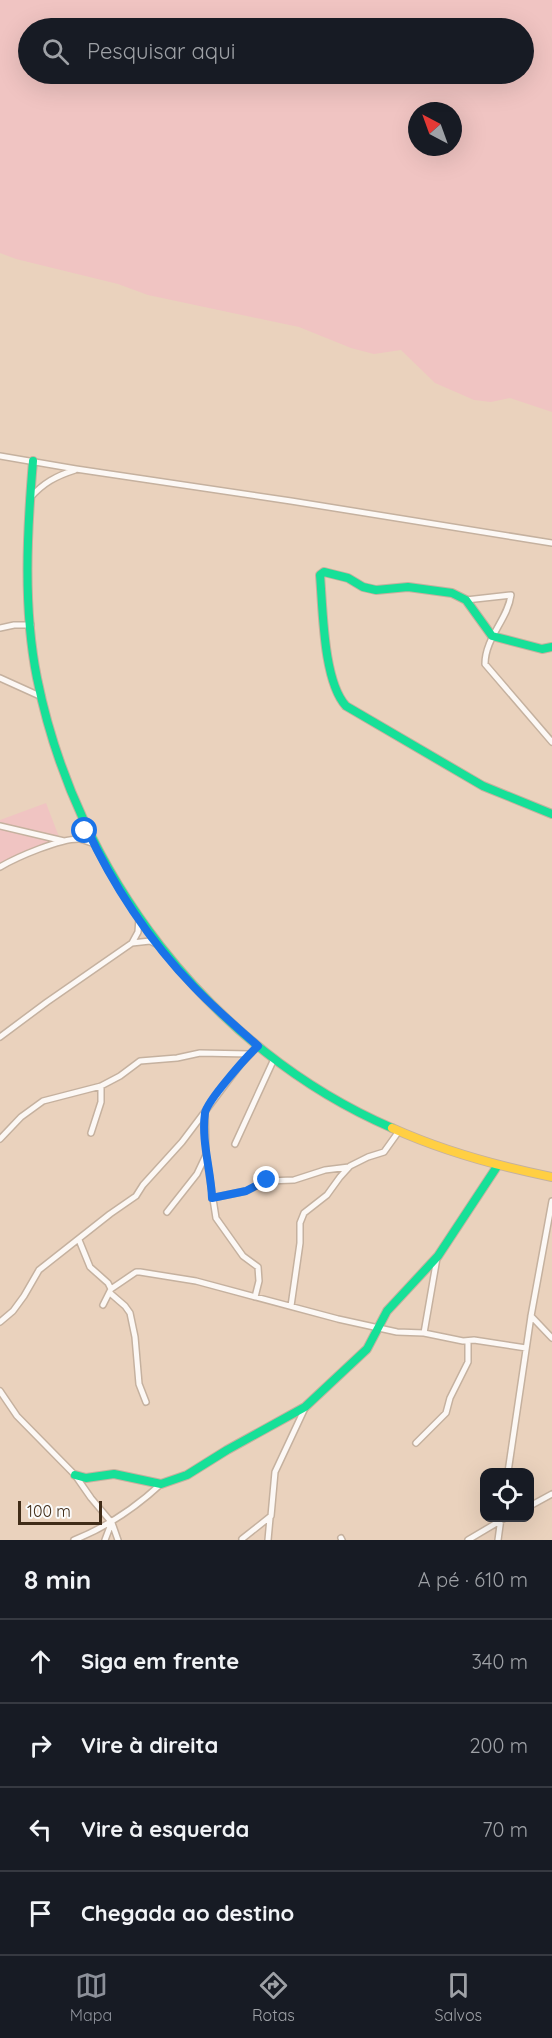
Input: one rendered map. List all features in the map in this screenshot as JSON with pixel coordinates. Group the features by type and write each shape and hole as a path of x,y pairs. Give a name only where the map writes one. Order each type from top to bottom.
{"street":[{"path":"0,456 552,543"},
{"path":"33,461 29,498 27,575 31,625 42,697 69,789 86,827 139,918 158,945 193,986 258,1046 319,1090 350,1108 448,1152 551,1178"},
{"path":"29,498 40,486 76,469"},
{"path":"552,742 488,669 485,658 492,636 511,595 466,600 442,591 408,587 376,590 363,587 348,578 321,573 324,622 330,664 341,700 350,710 483,786 552,814"},
{"path":"466,600 492,636 542,649 552,647"},
{"path":"0,628 31,625"},
{"path":"0,678 42,697"},
{"path":"0,826 65,842"},
{"path":"77,840 86,827"},
{"path":"0,867 23,856 65,842 77,840 94,844"},
{"path":"0,1037 46,1002 132,943 138,932 139,918"},
{"path":"132,943 150,941 158,945"},
{"path":"0,1322 13,1311 39,1270 136,1196 258,1046"},
{"path":"0,1139 21,1117 43,1101 101,1086 120,1076 140,1061 177,1058 200,1053 250,1054"},
{"path":"235,1144 274,1059"},
{"path":"92,1133 102,1102 101,1086"},
{"path":"205,1111 206,1154 216,1218 243,1256 258,1266 259,1281 255,1297"},
{"path":"291,1306 301,1218 310,1207 327,1195 350,1166 368,1156 384,1152 399,1131"},
{"path":"167,1212 197,1174 206,1154"},
{"path":"74,1540 112,1522 161,1484 187,1475 305,1407 338,1378 367,1349 387,1311 414,1283 429,1263 438,1256 498,1165"},
{"path":"212,1198 246,1191 267,1180 294,1180 325,1170 350,1166"},
{"path":"508,1468 531,1316 552,1201"},
{"path":"79,1240 90,1267 108,1283 111,1291 130,1313 135,1337 139,1384 146,1402"},
{"path":"424,1333 438,1256"},
{"path":"102,1305 111,1291 136,1272 140,1272 196,1281 397,1332 424,1333 468,1342 474,1340 526,1348"},
{"path":"531,1316 552,1338"},
{"path":"416,1443 446,1413 450,1398 468,1362 468,1342"},
{"path":"0,1391 17,1416 75,1475 112,1522 118,1540"},
{"path":"268,1540 275,1472 296,1422 305,1407"},
{"path":"75,1475 86,1478 114,1474 161,1484"},
{"path":"534,1504 552,1494"},
{"path":"242,1539 270,1518"},
{"path":"105,1540 112,1522"},
{"path":"468,1540 496,1522"},
{"path":"498,1540 501,1522"}],"shaded area":[{"path":"0,0 552,0 552,412 510,398 491,402 474,400 435,383 401,350 374,354 351,348 299,327 148,295 118,284 0,253"},
{"path":"46,803 61,842 0,866 0,820"}],"traffic: fast":[{"path":"33,461 28,542 28,597 37,678 56,750 83,819 118,885 160,946 210,1002 265,1052 326,1094 392,1128"},
{"path":"552,647 542,649 492,636 466,600 452,593 408,587 376,590 363,587 348,578 324,572 320,575 328,663 338,695 346,706 483,786 552,814"},
{"path":"75,1475 86,1478 114,1474 161,1484 187,1475 305,1407 367,1349 387,1311 438,1256 498,1165"}],"traffic: slow":[{"path":"392,1128 470,1157 552,1177"}],"route":[{"path":"85,831 86,827 106,865 158,945 193,986 258,1046 240,1065 205,1111 206,1154 211,1177 212,1198 246,1191 267,1180"}]}
